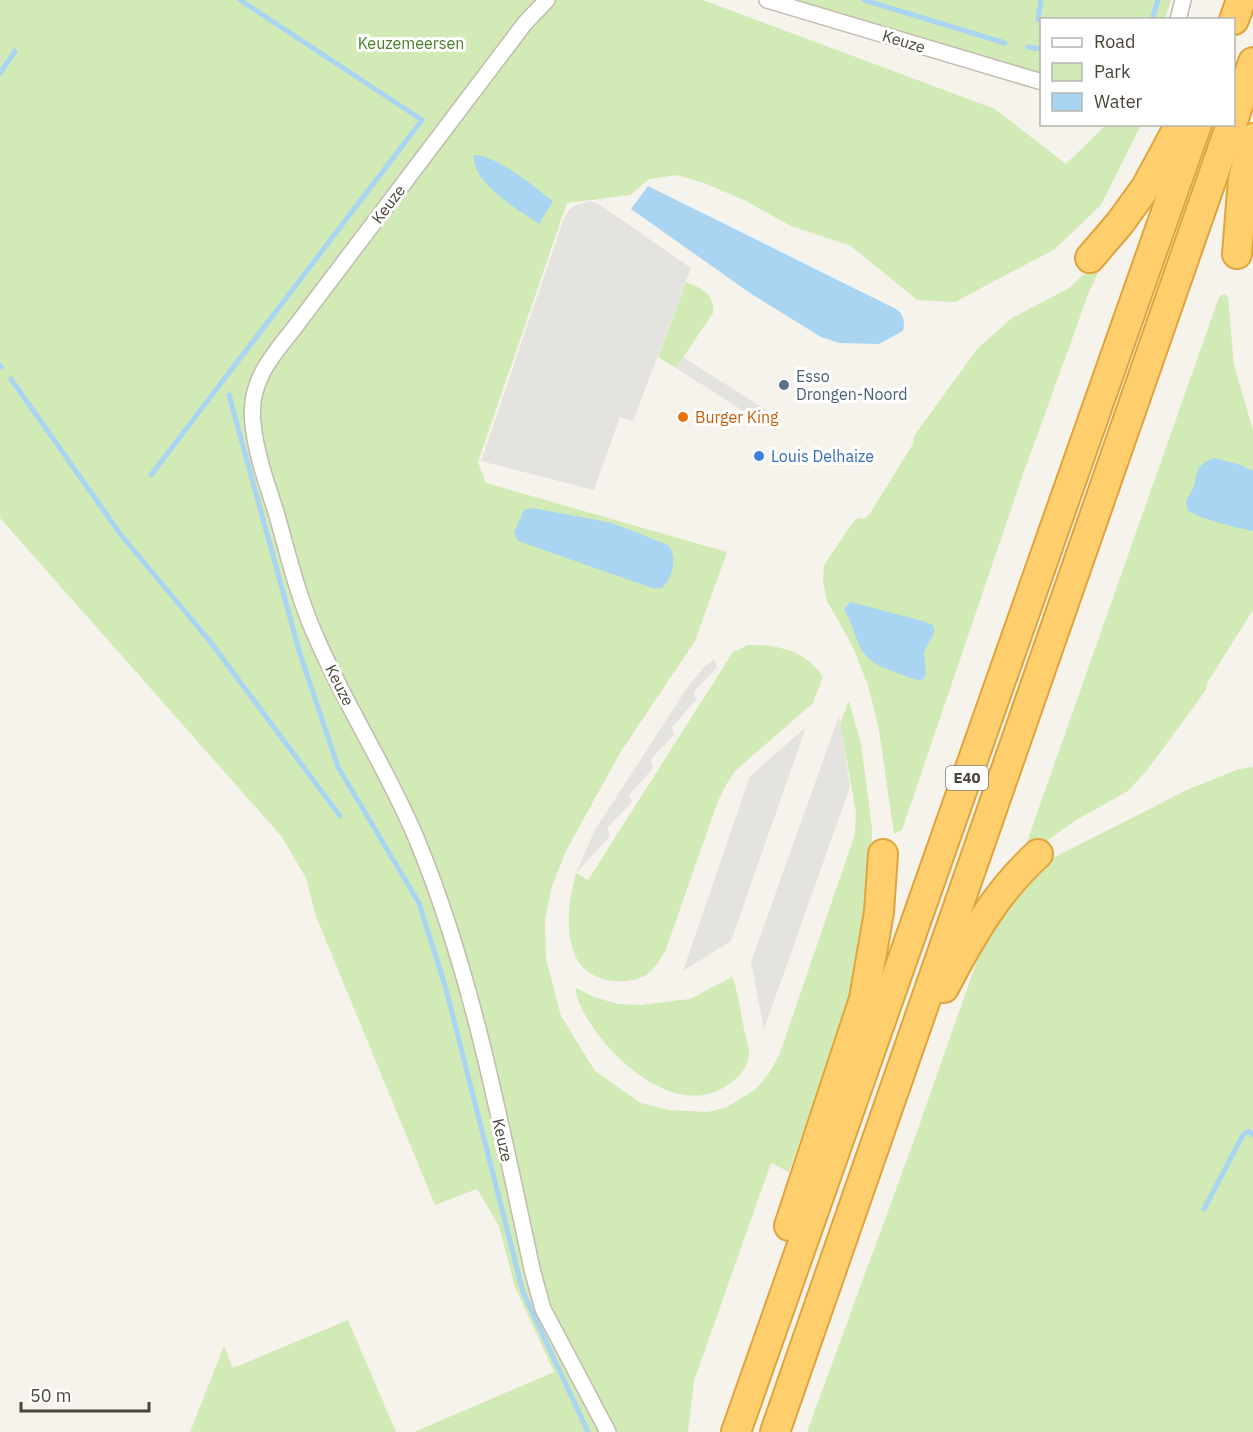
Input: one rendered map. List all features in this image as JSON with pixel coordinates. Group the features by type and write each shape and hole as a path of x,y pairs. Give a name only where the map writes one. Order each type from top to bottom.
{"highway":[{"path":"1234,18 1241,0"},
{"path":"1235,112 1253,62"},
{"path":"1090,258 1120,224 1146,187 1179,126"},
{"name":"E40","path":"736,1432 1196,126"},
{"name":"E40","path":"775,1432 1230,126"},
{"path":"1237,254 1243,179 1253,138"},
{"path":"736,1432 786,1233 864,999 879,912 883,854"},
{"path":"911,1040 940,996 968,942 994,901 1038,854"}],"street":[{"name":"Keuze","path":"547,0 525,23 269,359 256,383 251,406 259,457 299,591 315,636 395,789 417,839 466,984 543,1309 608,1432"},
{"name":"Keuze","path":"767,0 1040,82"},
{"path":"1178,18 1183,0"}],"green space":[{"name":"Keuzemeersen","path":"0,0 703,0 995,109 1066,164 1105,126 1140,126 1101,205 1055,249 955,302 917,300 851,246 791,226 744,200 704,183 677,175 649,179 630,195 567,203 478,462 486,483 727,552 695,641 620,753 566,851 552,886 545,919 546,959 561,1016 595,1071 641,1103 669,1110 708,1112 727,1107 756,1089 769,1073 780,1053 855,834 856,812 840,724 849,701 861,744 872,828 871,878 854,989 789,1172 771,1163 694,1381 688,1432 414,1432 554,1372 515,1287 499,1226 477,1189 435,1205 315,914 306,878 282,837 0,518"},
{"path":"798,0 1171,0 1165,18 1040,18 1040,74"},
{"path":"1095,264 1100,268 1089,292 1021,480 902,830 894,834 879,730 868,685 852,645 827,601 823,582 824,565 853,522 869,515 913,444 914,436 977,349 1012,318 1069,288"},
{"path":"686,282 702,289 709,296 713,313 676,368 658,357"},
{"path":"1224,294 1228,297 1234,365 1253,430 1253,610 1207,683 1206,690 1148,769 1128,791 1078,819 1028,854 1023,853 1218,300"},
{"path":"748,645 780,648 809,661 823,677 813,703 735,771 726,785 718,801 666,949 655,967 646,975 627,981 606,980 596,976 580,964 572,945 569,924 570,904 576,873 588,880 733,652"},
{"path":"1253,767 1253,1432 807,1432 979,955 1006,897 1041,864 1189,789 1239,769"},
{"path":"732,977 749,1047 746,1066 728,1085 709,1094 690,1096 671,1092 653,1084 619,1058 594,1029 576,993 576,988 594,997 618,1004 640,1005 690,999"},
{"path":"348,1320 396,1432 190,1432 224,1346 233,1368"}],"shaded area":[{"path":"589,201 599,204 691,268 633,421 620,417 594,490 481,461 564,218 576,205"},
{"path":"683,357 780,419 772,429 676,368"},
{"path":"714,660 717,667 694,692 696,700 672,727 674,735 651,759 653,768 629,795 632,802 607,828 610,836 576,873 595,830 687,688 705,666"},
{"path":"839,716 850,787 764,1029 751,962"},
{"path":"806,727 731,941 683,971 750,776"}],"water":[{"path":"474,155 483,156 504,166 553,201 539,224 498,195 488,185 480,176"},
{"path":"648,186 896,309 903,318 903,331 879,344 839,343 821,337 750,293 631,209"},
{"path":"1214,458 1241,465 1253,471 1253,531 1210,520 1189,511 1186,503 1199,469"},
{"path":"533,508 612,523 668,545 673,555 673,567 669,578 662,588 652,588 518,541 514,533 524,510"},
{"path":"850,602 933,625 935,631 924,652 926,675 922,680 881,666 865,654 860,648 844,609"}],"waterway":[{"path":"151,475 422,120 240,0"},
{"path":"864,0 1005,43"},
{"path":"1038,20 1041,0"},
{"path":"1153,18 1158,0"},
{"path":"1028,47 1040,49"},
{"path":"0,73 15,51"},
{"path":"11,379 121,535 209,640 340,816"},
{"path":"229,395 300,654 338,767 419,903 446,989 523,1292 588,1432"},
{"path":"1204,1209 1243,1135 1248,1131 1253,1135"}],"place":[{"name":"Esso Drongen-Noord","path":"784,385"},
{"name":"Burger King","path":"683,417"},
{"name":"Louis Delhaize","path":"759,456"}]}
